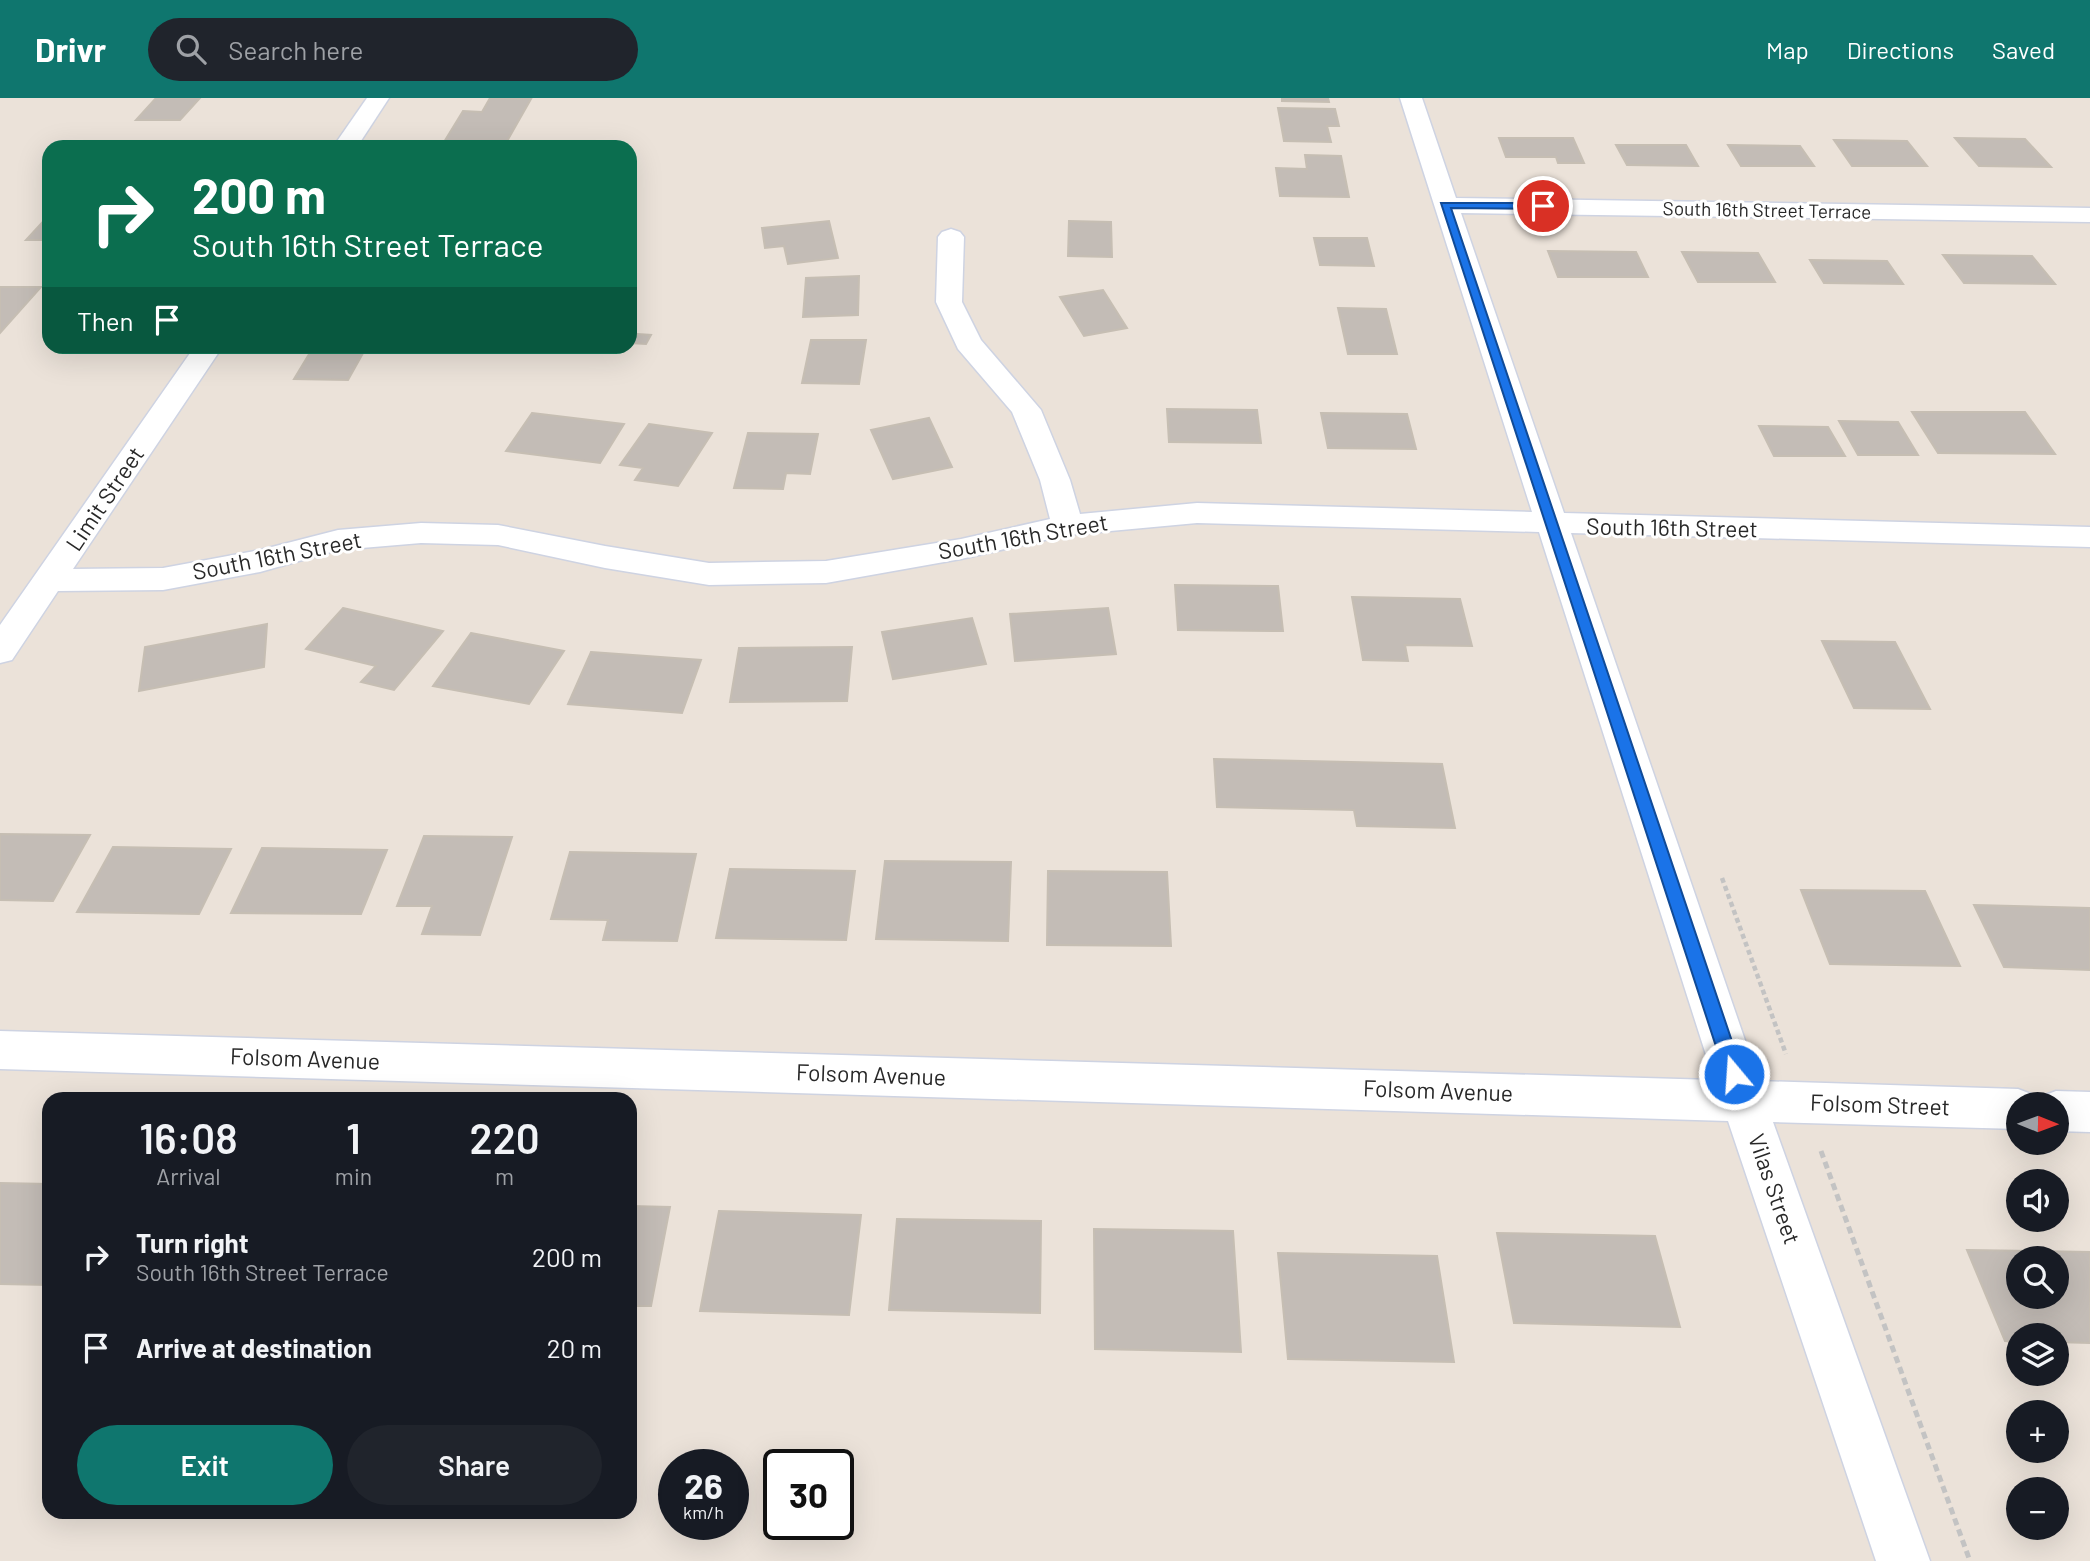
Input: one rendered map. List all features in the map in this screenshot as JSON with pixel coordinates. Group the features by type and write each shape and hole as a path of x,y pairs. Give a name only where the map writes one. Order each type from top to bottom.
{"street":[{"path":"350,140 378,98"},
{"name":"Vilas Street","path":"1411,98 1743,1100 1903,1561"},
{"name":"South 16th Street Terrace","path":"1445,205 2090,215"},
{"path":"951,237 949,302 968,343 1026,410 1055,480 1067,525"},
{"name":"Limit Street","path":"0,652 204,354"},
{"name":"South 16th Street","path":"50,580 163,579 260,561 338,540 421,533 498,535 605,557 709,574 826,572 961,549 1067,525 1197,513 2090,537"},
{"name":"Folsom Avenue","path":"0,1050 1743,1100"},
{"name":"Folsom Street","path":"1743,1100 2006,1109"},
{"path":"2069,1111 2090,1112"}],"building":[{"path":"156,98 200,98 180,120 136,120"},
{"path":"490,98 531,99 508,140 445,140 463,111 482,112"},
{"path":"1282,98 1328,98 1329,102 1282,101"},
{"path":"1278,108 1335,109 1339,126 1327,126 1331,142 1284,141"},
{"path":"1499,138 1573,138 1584,163 1558,163 1556,157 1506,157"},
{"path":"1955,138 2025,139 2051,167 1979,166"},
{"path":"1834,140 1907,141 1927,166 1852,166"},
{"path":"1616,145 1686,145 1698,166 1627,165"},
{"path":"1728,145 1800,146 1814,166 1741,166"},
{"path":"1305,155 1341,156 1349,197 1280,196 1276,168 1307,169"},
{"path":"829,221 838,258 788,264 784,246 765,248 762,228"},
{"path":"1069,221 1111,222 1112,257 1068,256"},
{"path":"42,223 42,240 26,240"},
{"path":"1314,238 1367,238 1374,266 1320,265"},
{"path":"1548,251 1636,252 1648,277 1558,277"},
{"path":"1682,252 1758,253 1775,282 1698,282"},
{"path":"1943,255 2032,256 2055,284 1964,283"},
{"path":"1810,260 1887,261 1903,284 1824,283"},
{"path":"859,276 858,315 803,317 806,278"},
{"path":"0,287 41,287 0,333"},
{"path":"1103,290 1127,328 1084,336 1060,297"},
{"path":"1338,308 1386,309 1397,354 1348,354"},
{"path":"637,334 651,335 646,344 637,343"},
{"path":"811,340 866,340 859,384 802,383"},
{"path":"309,354 363,354 348,380 294,379"},
{"path":"1167,409 1257,410 1261,443 1169,442"},
{"path":"1912,412 2025,412 2055,454 1938,453"},
{"path":"532,413 624,424 600,463 506,451"},
{"path":"1321,413 1407,414 1416,449 1328,448"},
{"path":"929,418 952,467 893,479 871,430"},
{"path":"1839,421 1898,422 1918,455 1858,455"},
{"path":"649,424 712,433 678,486 635,480 643,468 620,465"},
{"path":"1759,426 1828,427 1845,456 1774,456"},
{"path":"748,433 818,434 810,474 786,473 783,489 734,488"},
{"path":"1175,585 1278,586 1283,631 1178,630"},
{"path":"1352,597 1460,599 1472,646 1405,645 1408,661 1363,660"},
{"path":"343,608 443,631 394,690 361,682 376,666 306,649"},
{"path":"1108,608 1116,654 1015,661 1010,614"},
{"path":"972,618 986,664 893,679 882,632"},
{"path":"267,624 264,667 139,691 145,647"},
{"path":"471,633 564,651 529,704 433,686"},
{"path":"1822,641 1895,642 1930,709 1854,708"},
{"path":"852,647 847,701 730,702 739,648"},
{"path":"591,652 701,660 682,713 568,704"},
{"path":"1214,759 1442,764 1455,828 1357,826 1354,810 1217,807"},
{"path":"0,834 90,835 53,901 0,900"},
{"path":"424,836 512,837 480,935 422,934 432,906 397,906"},
{"path":"113,847 231,849 199,914 77,912"},
{"path":"262,848 387,850 361,914 231,913"},
{"path":"570,852 696,854 677,941 603,940 608,920 551,919"},
{"path":"885,861 1011,862 1008,941 876,939"},
{"path":"730,869 855,871 846,940 716,938"},
{"path":"1048,871 1167,872 1171,946 1047,945"},
{"path":"1801,890 1925,891 1960,966 1830,964"},
{"path":"1974,905 2090,908 2090,970 2004,967"},
{"path":"0,1183 42,1184 42,1285 0,1284"},
{"path":"637,1206 670,1207 651,1306 637,1306"},
{"path":"719,1211 861,1215 849,1315 700,1311"},
{"path":"897,1219 1041,1221 1040,1313 889,1310"},
{"path":"1094,1229 1233,1231 1241,1352 1095,1349"},
{"path":"1497,1233 1655,1236 1680,1327 1514,1323"},
{"path":"1967,1250 2006,1251 2006,1309 2069,1309 2069,1252 2090,1252 2090,1343 2069,1342 2069,1323 2006,1323 2006,1341"},
{"path":"1278,1253 1437,1256 1454,1362 1288,1359"}],"route":[{"path":"1543,206 1445,205 1734,1074"}]}
